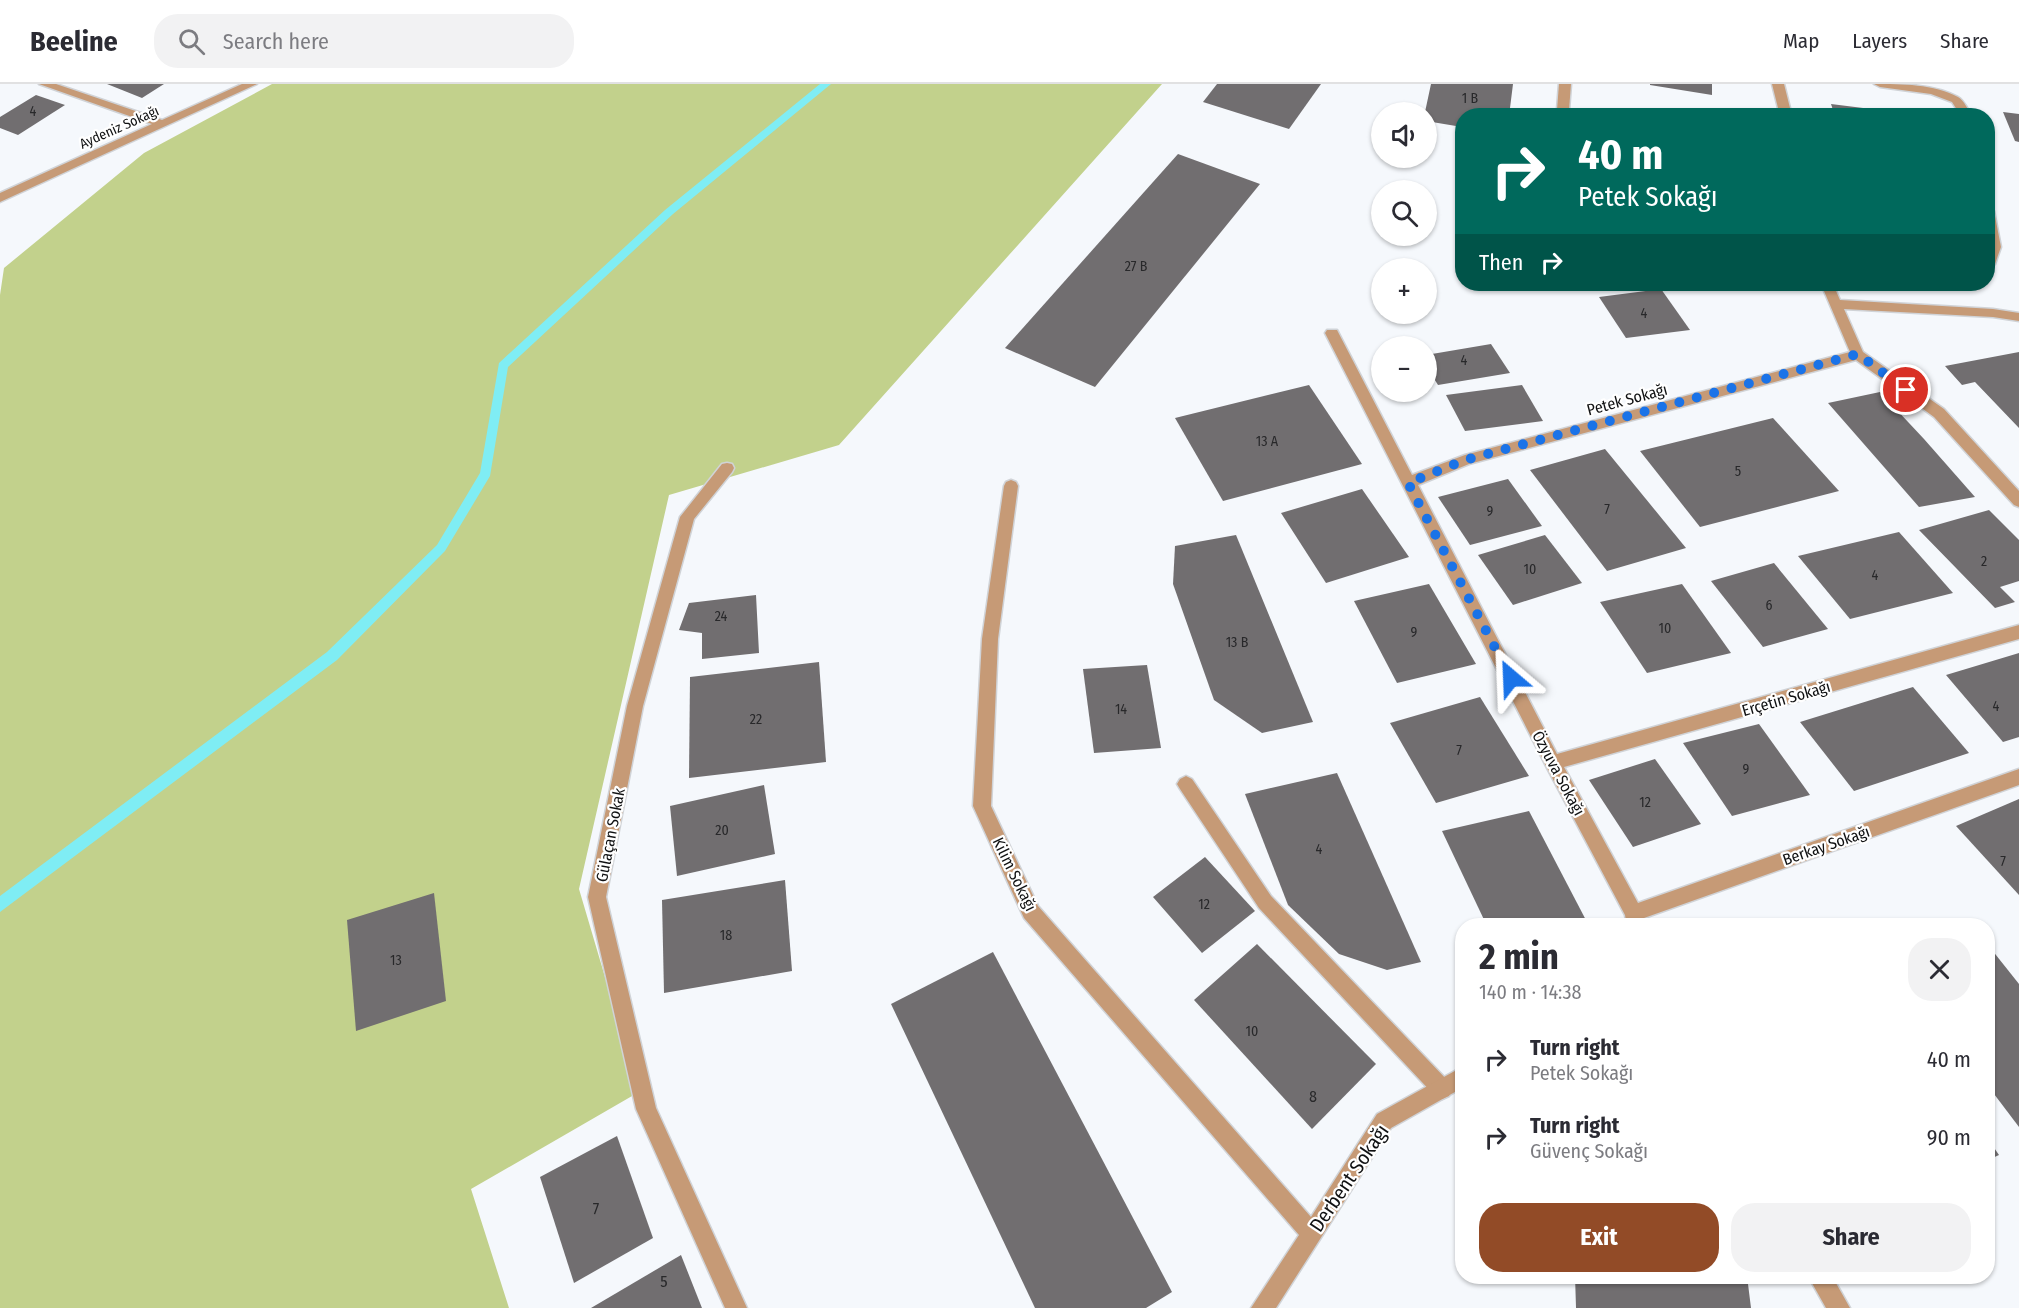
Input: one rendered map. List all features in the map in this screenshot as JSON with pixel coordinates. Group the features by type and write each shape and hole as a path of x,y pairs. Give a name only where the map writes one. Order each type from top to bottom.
{"street":[{"path":"45,84 162,124"},
{"name":"Aydeniz Sokağı","path":"0,198 251,84"},
{"path":"1563,108 1565,84"},
{"path":"1778,84 1784,108"},
{"path":"1880,84 1933,91 1956,100 1962,108"},
{"path":"1829,291 1858,354 1939,413 2019,501"},
{"path":"1834,304 2019,317"},
{"name":"Özyuva Sokağı","path":"1332,333 1634,918"},
{"name":"Petek Sokağı","path":"1408,483 1465,460 1858,354"},
{"name":"Gülaçan Sokak","path":"727,468 687,517 635,706 597,897 646,1109 736,1308"},
{"name":"Kilim Sokağı","path":"1011,486 990,639 982,806 1031,912 1311,1234"},
{"name":"Erçetin Sokağı","path":"1553,763 2019,633"},
{"name":"Berkay Sokağı","path":"1638,918 2019,777"},
{"path":"1186,784 1264,902 1442,1089"},
{"name":"Derbent Sokağı","path":"1262,1308 1384,1121 1455,1081"},
{"path":"1824,1284 1839,1308"}],"green space":[{"path":"272,84 1162,84 839,445 669,495 579,889 639,1092 471,1189 509,1308 0,1308 0,295 4,268 144,153"}],"building":[{"path":"107,84 164,84 142,98"},
{"path":"1217,84 1321,84 1289,129 1203,102"},
{"path":"1431,84 1513,84 1510,108 1455,108 1455,126 1437,123 1437,102 1427,102"},
{"path":"1712,84 1712,95 1650,85"},
{"path":"36,95 65,105 18,135 0,128 0,117"},
{"path":"1831,104 1863,108 1832,108"},
{"path":"2003,112 2019,114 2019,142 2015,141"},
{"path":"1178,154 1260,184 1095,387 1005,348"},
{"path":"1662,291 1690,330 1626,338 1599,297"},
{"path":"1491,344 1510,373 1438,385 1437,353"},
{"path":"2019,352 2019,428 1975,382 1962,385 1945,366"},
{"path":"1309,385 1362,464 1223,501 1175,418"},
{"path":"1522,385 1543,421 1465,431 1446,395"},
{"path":"1880,392 1975,497 1919,507 1828,403"},
{"path":"1773,418 1839,491 1700,527 1640,451"},
{"path":"1605,449 1686,548 1607,571 1530,470"},
{"path":"1508,479 1542,526 1470,545 1438,497"},
{"path":"1362,489 1409,557 1326,583 1281,513"},
{"path":"1989,510 2019,540 2019,581 2000,587 2015,602 1995,608 1919,530"},
{"path":"1899,532 1953,593 1850,619 1798,556"},
{"path":"1236,535 1313,722 1262,733 1214,700 1173,584 1175,546"},
{"path":"1545,535 1582,583 1513,605 1478,555"},
{"path":"1774,563 1828,629 1763,647 1711,581"},
{"path":"1429,584 1476,664 1397,683 1354,601"},
{"path":"1682,584 1731,653 1647,673 1600,602"},
{"path":"756,595 759,653 702,659 702,633 679,630 689,603"},
{"path":"2019,653 2019,737 2003,742 1946,675"},
{"path":"819,662 826,762 689,778 690,677"},
{"path":"1147,665 1161,748 1094,753 1083,669"},
{"path":"1913,687 1969,753 1854,791 1800,722"},
{"path":"1480,697 1529,776 1436,803 1390,723"},
{"path":"1759,724 1810,795 1732,816 1683,743"},
{"path":"1655,759 1701,824 1633,847 1589,780"},
{"path":"1337,773 1421,962 1387,970 1339,954 1288,905 1245,794"},
{"path":"764,785 775,854 677,876 670,806"},
{"path":"2019,799 2019,895 1956,826"},
{"path":"1529,811 1585,918 1483,918 1442,831"},
{"path":"1205,857 1255,911 1202,953 1153,897"},
{"path":"785,880 792,971 664,993 662,900"},
{"path":"434,893 446,1001 356,1031 347,920"},
{"path":"1257,944 1376,1064 1312,1129 1194,1000"},
{"path":"993,952 1172,1292 1146,1308 1035,1308 891,1004"},
{"path":"1995,954 2019,984 2019,1127 1995,1095"},
{"path":"617,1136 653,1238 574,1283 540,1177"},
{"path":"681,1255 702,1308 591,1308"},
{"path":"1575,1284 1748,1284 1751,1308 1576,1308"}],"waterway":[{"path":"0,905 332,656 441,548 486,473 503,366 669,212 826,84"}],"route":[{"path":"1511,678 1408,483 1465,460 1766,381 1858,354 1906,390"}]}
